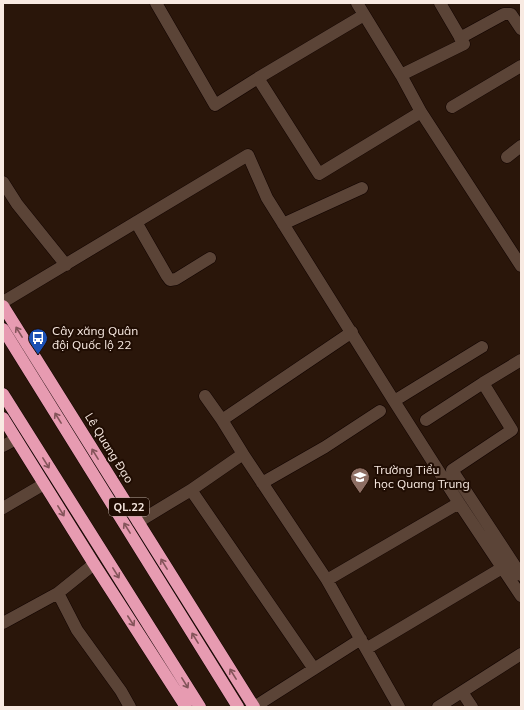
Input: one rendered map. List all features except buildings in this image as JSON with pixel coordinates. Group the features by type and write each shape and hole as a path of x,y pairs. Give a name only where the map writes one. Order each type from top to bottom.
{"highway":[{"name":"Lê Quang Đạo","path":"3,306 254,707"},
{"name":"QL.22","path":"3,329 238,707"},
{"path":"3,394 200,707"},
{"path":"3,418 94,564 186,707"}],"street":[{"path":"156,3 215,105 364,16"},
{"path":"357,3 401,75 421,112 521,266"},
{"path":"401,75 464,44 440,3"},
{"path":"460,38 504,14 511,14 521,29"},
{"path":"452,107 521,66"},
{"path":"258,78 319,174 421,112"},
{"path":"507,157 521,146"},
{"path":"3,302 248,155 267,198 283,224 459,503 521,596"},
{"path":"3,182 17,204 66,264"},
{"path":"283,224 362,188"},
{"path":"136,222 170,280 176,279 210,258"},
{"path":"222,420 352,332"},
{"path":"394,401 482,347"},
{"path":"426,420 521,360"},
{"path":"483,383 512,430 452,470 521,576"},
{"path":"205,396 327,580 399,707"},
{"path":"262,482 325,446 380,411"},
{"path":"3,446 16,439"},
{"path":"138,522 191,490 243,454"},
{"path":"3,508 44,484"},
{"path":"191,490 314,669"},
{"path":"327,580 459,503"},
{"path":"3,623 58,593 94,564"},
{"path":"254,707 314,669 364,644 502,568"},
{"path":"58,593 77,630 130,707"},
{"path":"438,707 521,654"},
{"path":"462,692 472,707"}],"place":[{"name":"Cây xăng Quân đội Quốc lộ 22","path":"38,355"},
{"name":"Trường Tiểu học Quang Trung","path":"360,494"}]}
